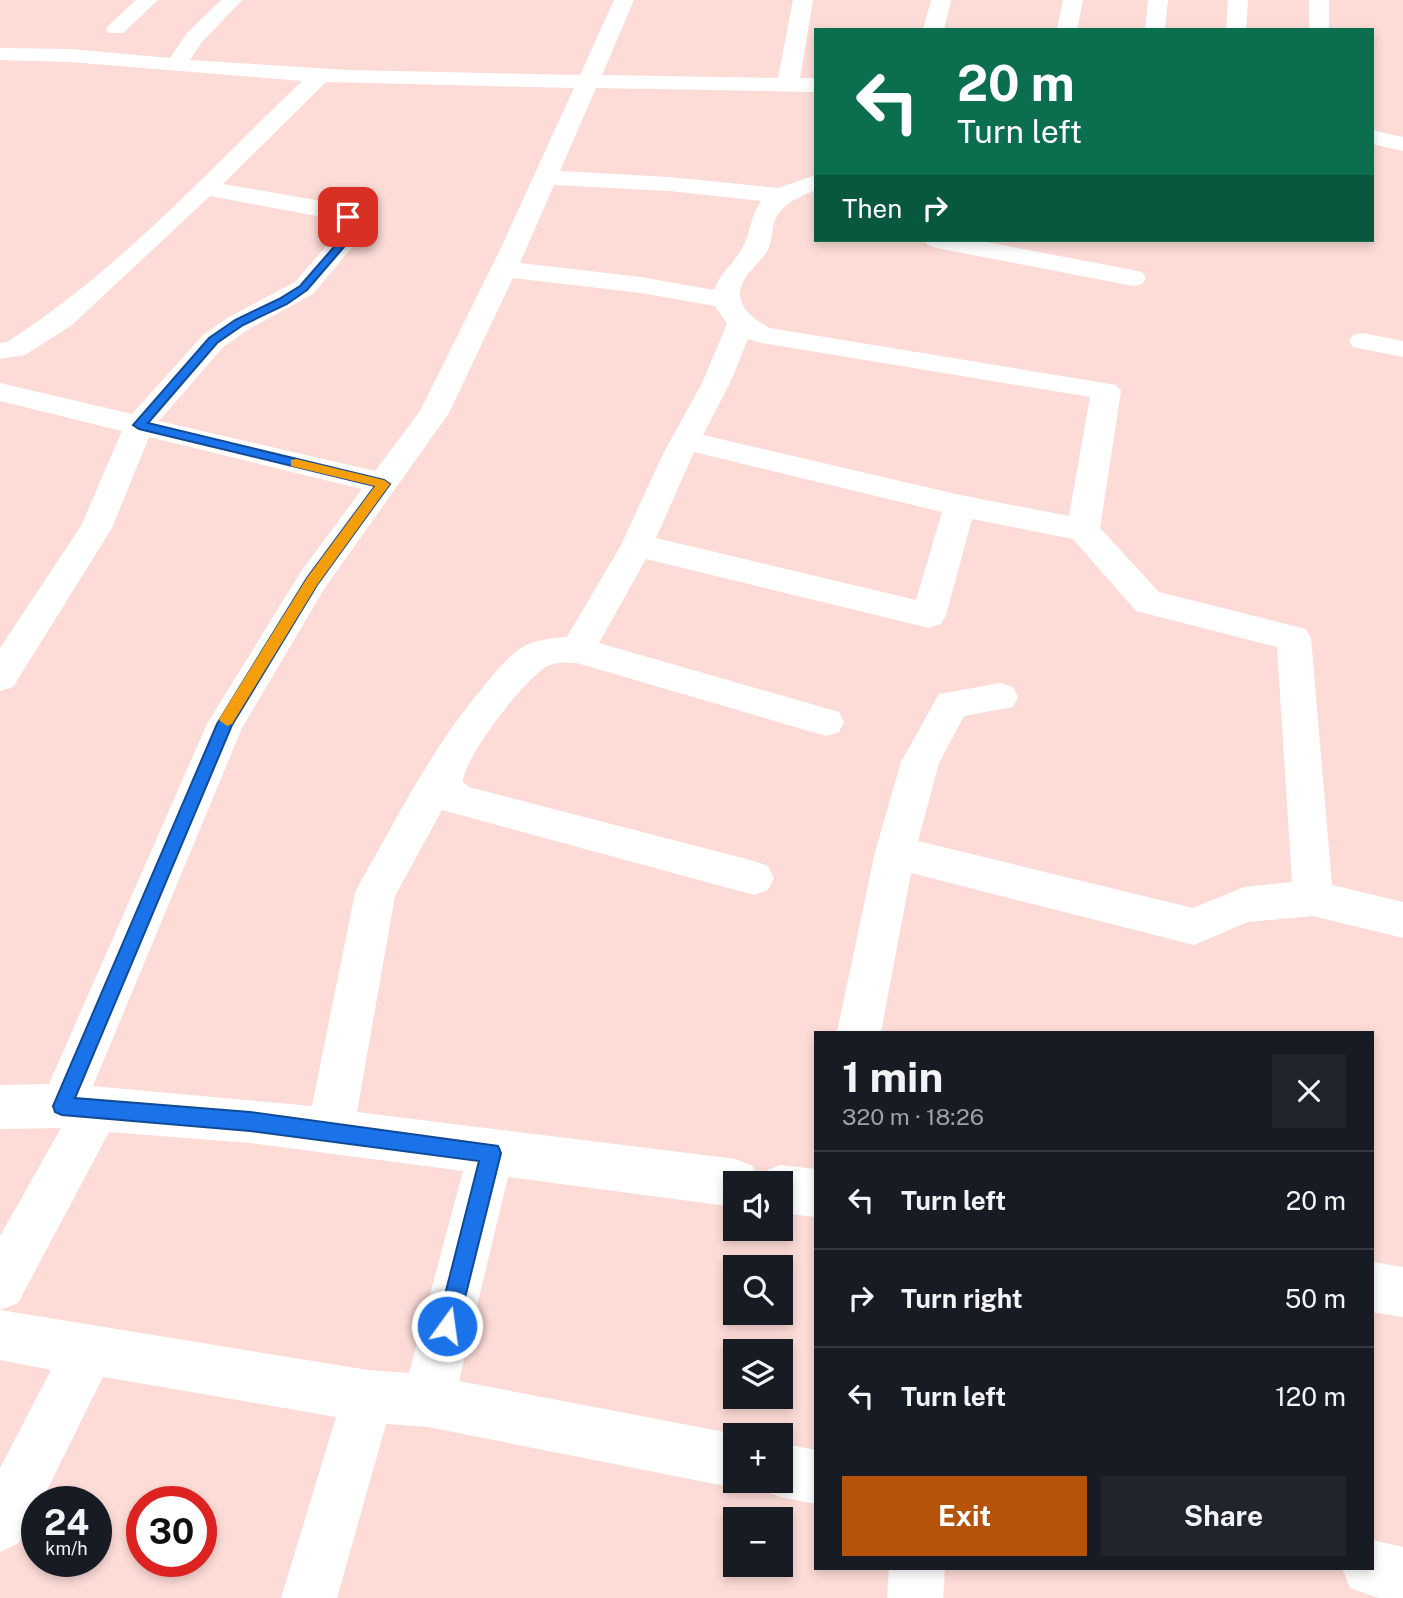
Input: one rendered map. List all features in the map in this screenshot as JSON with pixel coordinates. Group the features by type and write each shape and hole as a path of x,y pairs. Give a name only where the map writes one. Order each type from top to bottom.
{"street":[{"path":"116,29 148,0"},
{"path":"178,64 181,56 200,33 232,0"},
{"path":"0,1285 79,1107 225,724 312,581 434,413 503,269 624,0"},
{"path":"788,84 803,0"},
{"path":"934,28 941,0"},
{"path":"1067,28 1073,0"},
{"path":"1155,28 1158,0"},
{"path":"1236,28 1238,0"},
{"path":"1318,0 1319,28"},
{"path":"1,54 42,54 178,64 215,70 321,75 814,85"},
{"path":"0,351 15,349 62,318 205,188 321,75"},
{"path":"1374,137 1403,144"},
{"path":"545,177 669,184 780,196"},
{"path":"577,650 637,545 685,440 716,383 733,312 737,271 753,253 759,239 762,219 780,196 814,183"},
{"path":"0,677 96,528 139,425 213,341 239,323 283,302 303,288 345,240 350,227 348,217 327,210 205,188"},
{"path":"936,242 1133,278"},
{"path":"503,269 641,285 733,312 762,335 796,342 984,369 1106,391 1083,530"},
{"path":"1363,341 1403,349"},
{"path":"6,401 139,425 384,484"},
{"path":"685,440 960,506 1083,530 1148,601 1294,638 1313,898"},
{"path":"637,545 929,615 960,506"},
{"path":"330,1132 375,893 456,752 520,668 537,656 557,650 577,650 826,722"},
{"path":"859,1031 895,852 920,762 952,704 1000,697"},
{"path":"443,774 444,789 457,800 754,878"},
{"path":"895,852 1194,927 1244,905 1313,898 1403,920"},
{"path":"0,1107 79,1107 250,1121 723,1181"},
{"path":"428,1401 491,1153"},
{"path":"793,1190 814,1193"},
{"path":"1374,1287 1403,1292"},
{"path":"0,1335 368,1396 428,1401 723,1459"},
{"path":"0,1524 90,1349"},
{"path":"309,1598 368,1396"},
{"path":"793,1473 814,1477"},
{"path":"1374,1569 1403,1575"},
{"path":"915,1598 917,1570"}],"slow traffic":[{"path":"227,720 312,581 384,484 296,463"}],"route":[{"path":"348,217 350,227 345,240 303,288 283,302 239,323 213,341 139,425 384,484 312,581 225,724 62,1106 250,1121 491,1153 447,1326"}]}
